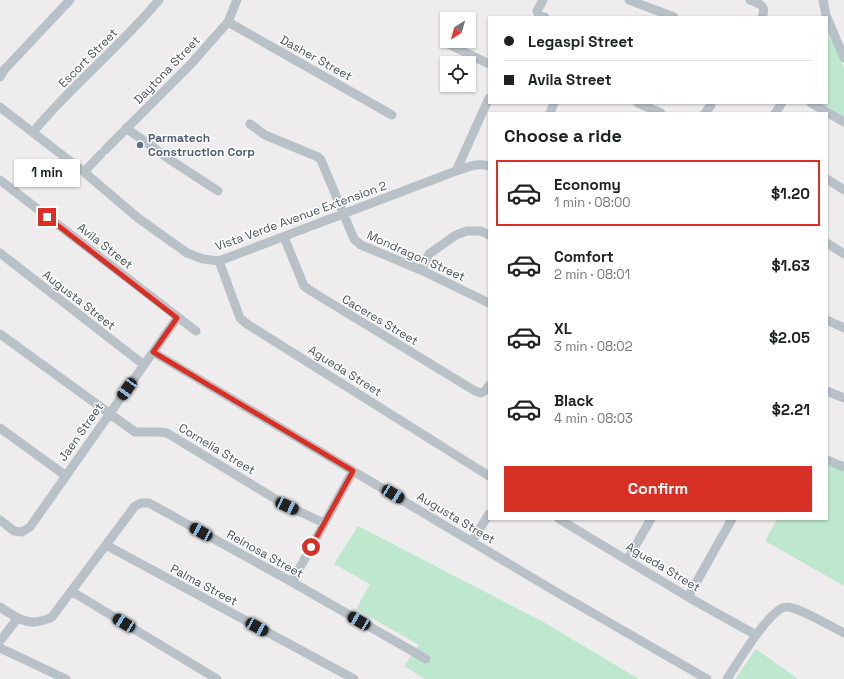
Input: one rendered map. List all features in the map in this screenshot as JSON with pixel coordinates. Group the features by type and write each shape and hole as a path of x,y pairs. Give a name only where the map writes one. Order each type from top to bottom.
{"street":[{"path":"2,74 70,0"},
{"name":"Escort Street","path":"33,132 51,111 139,24 159,0"},
{"name":"Daytona Street","path":"84,172 190,65 228,22 237,0"},
{"path":"543,0 537,10 537,13 543,16"},
{"path":"629,0 671,16"},
{"path":"750,0 761,4 764,7 762,16"},
{"path":"822,16 823,0"},
{"name":"Dasher Street","path":"228,22 392,115"},
{"path":"828,27 844,58"},
{"path":"456,48 488,64"},
{"path":"456,171 488,100"},
{"path":"640,104 659,112"},
{"path":"813,104 827,112"},
{"path":"706,112 711,105"},
{"name":"Vista Verde Avenue Extension 2","path":"0,106 84,172 138,218 187,253 203,259 219,261 456,171 474,165 488,166"},
{"path":"828,113 844,122"},
{"name":"Mondragon Street","path":"250,124 265,135 318,157 321,160 354,239 361,245 421,270 488,303"},
{"path":"126,128 172,161 218,190"},
{"name":"Avila Street","path":"0,180 177,318 196,331"},
{"path":"828,180 844,190"},
{"path":"421,270 429,254 456,234 467,231 481,231 488,234"},
{"name":"Caceres Street","path":"284,237 304,286 310,291 475,391 480,393 486,390 488,387"},
{"path":"828,245 844,254"},
{"name":"Augusta Street","path":"0,253 144,365"},
{"name":"Agueda Street","path":"219,261 240,318 247,324 488,475"},
{"name":"Jaen Street","path":"0,520 14,531 22,532 30,527 177,318"},
{"path":"828,320 844,328"},
{"name":"Cornelia Street","path":"0,334 135,432 167,433 287,506 324,523"},
{"name":"Augusta Street","path":"153,352 707,679"},
{"path":"828,391 844,398"},
{"path":"0,428 66,476"},
{"path":"828,460 844,467"},
{"path":"292,582 353,471"},
{"name":"Reinosa Street","path":"0,607 17,619 33,622 52,617 135,506 141,503 149,503 292,582 426,659"},
{"path":"472,541 488,516"},
{"path":"627,560 650,520"},
{"path":"688,597 731,520"},
{"name":"Agueda Street","path":"569,522 627,560 688,597 756,635"},
{"name":"Palma Street","path":"106,545 354,679"},
{"path":"71,592 217,679"},
{"path":"727,679 756,635 775,611 786,607 798,610 844,633"},
{"path":"0,642 17,619"},
{"path":"0,648 66,679"}],"green space":[{"path":"828,31 844,67 844,119 817,104 828,104"},
{"path":"828,462 844,469 844,586 765,541 776,520 828,520"},
{"path":"358,526 545,623 639,679 425,679 404,666 419,645 356,609 370,584 334,564"},
{"path":"756,649 798,679 735,679"}],"place":[{"name":"Parmatech Construction Corp","path":"140,145"}],"route":[{"path":"47,217 177,318 153,352 353,471 311,547"}]}
